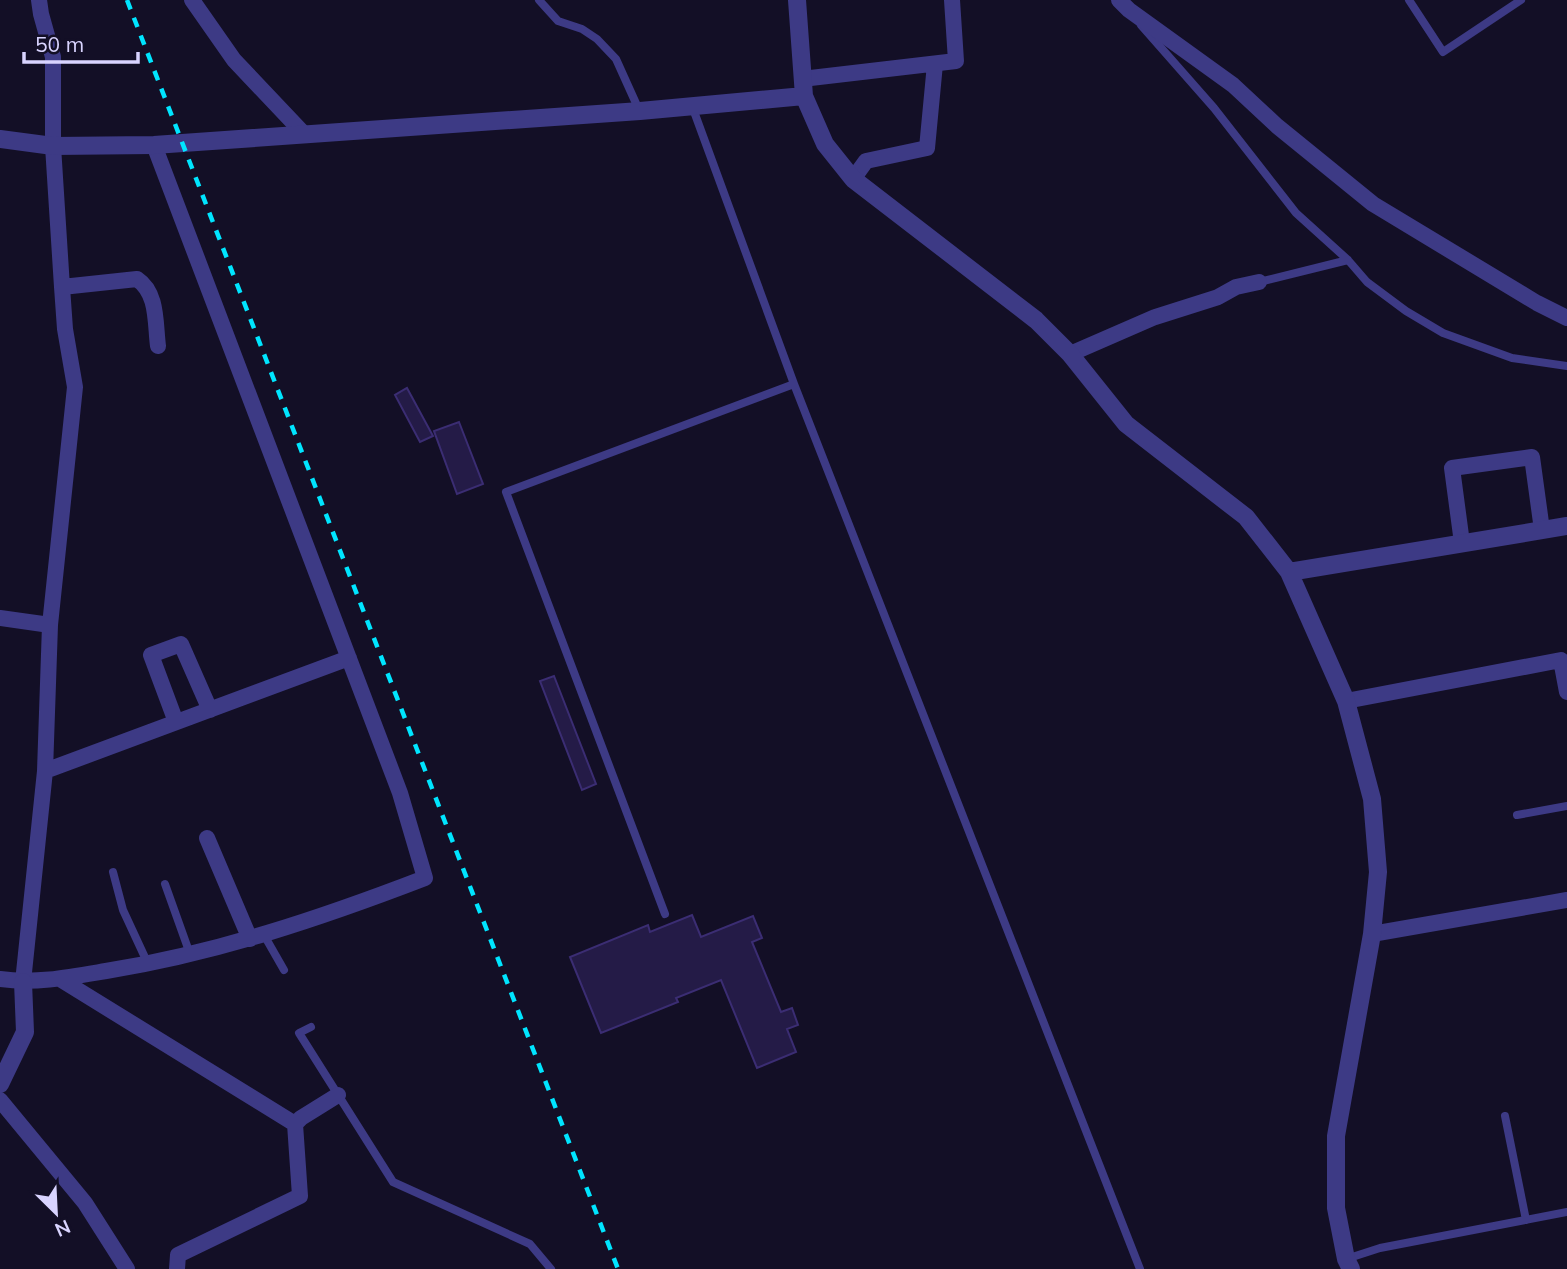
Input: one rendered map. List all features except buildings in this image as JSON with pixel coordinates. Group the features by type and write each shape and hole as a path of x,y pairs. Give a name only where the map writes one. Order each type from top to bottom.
{"street":[{"path":"0,1084 24,1032 23,982 45,771 50,625 75,387 65,330 52,146 53,57 40,7 30,0"},
{"path":"192,0 234,60 305,135"},
{"path":"797,0 803,88 825,144 853,179 1036,320 1070,354 1126,424 1246,517 1289,572 1346,701 1372,799 1378,872 1372,934 1336,1136 1336,1208 1349,1264"},
{"path":"0,139 52,146 153,145 692,106 956,61 952,0"},
{"path":"1124,5 1233,85 1277,126 1373,204 1537,303 1567,318"},
{"path":"853,179 866,161 927,148 935,64"},
{"path":"0,979 23,982 60,979 148,964 257,937 335,913 425,878 400,793 153,145"},
{"path":"62,287 137,279 146,285 152,296 158,346"},
{"path":"1070,354 1155,317 1218,297 1236,287 1259,282"},
{"path":"1462,543 1452,468 1532,457 1542,530"},
{"path":"1289,572 1567,526"},
{"path":"0,618 50,625"},
{"path":"176,722 151,654 181,644 210,710"},
{"path":"45,771 349,658"},
{"path":"1346,701 1564,660 1567,692"},
{"path":"207,838 257,937"},
{"path":"1372,934 1567,900"},
{"path":"60,979 295,1124"},
{"path":"177,1269 178,1255 300,1196 295,1124 338,1096"},
{"path":"0,1100 85,1203 127,1269"}],"lane":[{"path":"540,0 558,21 589,34 616,59 640,111"},
{"path":"1409,0 1443,52 1521,0"},
{"path":"1124,5 1214,108 1296,213 1348,260 1367,282 1406,311 1443,333 1512,358 1567,366"},
{"path":"692,106 794,384 1140,1269"},
{"path":"1259,282 1348,260"},
{"path":"665,914 506,492 794,384"},
{"path":"1517,815 1567,806"},
{"path":"113,872 123,910 148,964"},
{"path":"165,884 190,954"},
{"path":"257,937 284,970"},
{"path":"311,1027 299,1033 393,1182 530,1244 551,1269"},
{"path":"1505,1116 1526,1220"},
{"path":"1349,1264 1380,1248 1567,1212"}],"railway":[{"path":"127,0 618,1269"}]}
